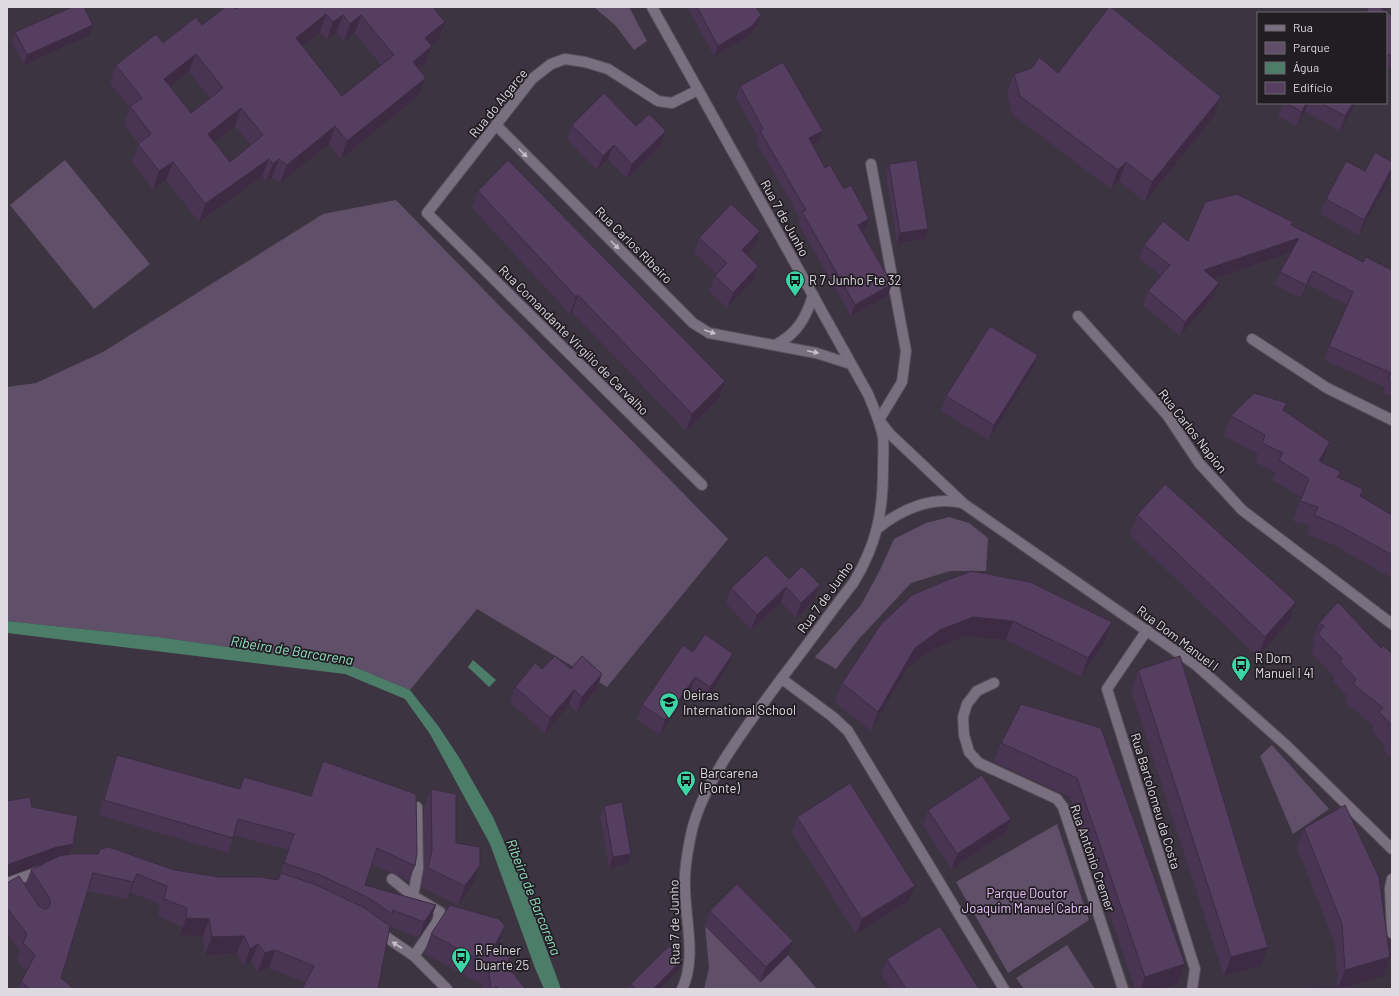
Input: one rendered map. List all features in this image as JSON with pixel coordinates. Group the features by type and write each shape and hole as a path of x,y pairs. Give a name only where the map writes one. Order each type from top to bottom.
{"street":[{"name":"Rua 7 de Junho","path":"652,7 868,394 879,420 883,440 883,486 878,528 867,560 854,582 760,708 725,761 702,804 693,829 684,885 689,961 682,989"},
{"name":"Rua do Algarce","path":"427,213 532,79 551,64 565,59 585,62 608,69 658,101 672,103 698,90"},
{"name":"Rua Carlos Ribeiro","path":"496,125 694,323 708,333 775,344 834,357 851,364"},
{"path":"872,164 906,351 902,382 879,420"},
{"name":"Rua Comandante Virgílio de Carvalho","path":"427,213 702,485"},
{"path":"775,344 792,335 801,325 813,295"},
{"name":"Rua Carlos Napion","path":"1078,316 1167,415 1199,463 1242,510 1392,624"},
{"path":"1252,339 1327,388 1392,420"},
{"name":"Rua Dom Manuel I","path":"879,420 895,439 964,504 1196,665 1287,746 1392,849"},
{"name":"Rua Dom Manuel I","path":"878,528 892,518 916,506 950,500 964,504"},
{"name":"Rua Bartolomeu da Costa","path":"1147,630 1107,689 1195,970 1192,989"},
{"path":"782,679 833,717 848,732 1004,989"},
{"name":"Rua António Cremer","path":"994,683 977,691 967,704 963,717 964,735 969,752 979,763 1057,799 1063,807 1123,989"},
{"path":"413,896 418,869 417,807"},
{"path":"12,884 51,868"},
{"path":"392,879 413,896 440,912 437,922 414,956"},
{"path":"1392,879 1390,888 1392,932"},
{"path":"367,923 414,956 447,989"}],"green space":[{"path":"594,7 629,7 647,41 634,50 616,26"},
{"path":"65,160 150,264 94,309 10,205"},
{"path":"396,200 728,539 607,687 477,609 410,690 346,664 158,637 7,621 7,387 36,383 103,352 323,214"},
{"path":"949,517 969,523 988,538 986,571 950,571 911,583 858,640 836,669 815,657 861,605 879,572 894,539 926,523"},
{"path":"1272,745 1329,809 1293,834 1260,756"},
{"name":"Parque Doutor Joaquim Manuel Cabral","path":"1057,824 1089,920 1008,973 956,882"},
{"path":"705,926 761,982 788,955 817,989 704,989 709,968"},
{"path":"1067,945 1095,989 1024,989 1016,978"}],"water":[{"path":"7,621 158,637 347,664 410,690 439,727 460,759 493,817 524,887 561,989 544,989 490,844 430,734 405,699 345,674 7,633"},
{"path":"473,660 496,680 489,687 468,667"}],"building":[{"path":"72,7 84,7 93,25 27,55 15,32"},
{"path":"225,7 234,7 236,9 239,7 433,7 445,22 425,38 432,46 413,62 426,78 347,141 335,126 287,165 279,159 273,164 269,159 205,204 173,162 159,171 138,144 151,134 130,106 142,98 116,65 156,34 163,43 196,17 202,25","holes":["326,14 333,22 343,15 350,24 361,15 394,55 342,96 296,38","196,54 223,88 191,113 164,79","241,108 263,135 230,162 208,134"]},
{"path":"697,7 756,7 761,15 752,26 718,46"},
{"path":"1109,7 1111,7 1221,97 1152,182 1126,162 1118,170 1020,96 1014,74 1032,68 1039,57 1058,73"},
{"path":"1369,7 1379,7 1392,15 1392,57 1387,54 1387,12 1366,12"},
{"path":"783,62 823,131 809,138 825,168 830,165 844,189 851,185 869,219 858,225 892,284 855,305 802,212 806,210 760,131 763,129 740,86"},
{"path":"604,93 636,126 649,114 666,131 632,164 614,145 603,156 572,125"},
{"path":"1288,104 1306,104 1302,112"},
{"path":"1323,104 1352,104 1345,116"},
{"path":"1375,152 1392,162 1392,168 1364,220 1326,199 1346,161 1365,171"},
{"path":"508,160 725,381 692,414 578,295 576,297 478,191"},
{"path":"917,160 928,229 900,233 889,164"},
{"path":"1237,194 1293,222 1291,225 1363,262 1366,257 1392,270 1392,381 1388,379 1391,373 1329,346 1353,292 1313,271 1306,285 1280,272 1299,238 1204,270 1219,283 1185,322 1148,291 1170,265 1144,245 1163,221 1188,241 1205,202"},
{"path":"731,204 760,231 742,250 758,266 733,293 715,276 727,263 699,238"},
{"path":"990,326 1038,355 994,425 946,396"},
{"path":"1254,393 1287,403 1283,410 1330,442 1319,461 1341,472 1337,477 1363,489 1360,496 1392,515 1392,555 1342,527 1314,515 1318,507 1300,501 1309,479 1279,460 1283,453 1262,443 1265,435 1231,416"},
{"path":"1165,484 1296,602 1265,637 1137,515"},
{"path":"766,555 789,579 802,566 820,585 801,603 786,587 757,615 731,588"},
{"path":"972,571 1030,582 1112,622 1088,658 1013,621 973,617 940,630 915,648 878,712 842,683 881,624 912,595"},
{"path":"1338,602 1381,648 1383,645 1392,654 1392,725 1379,712 1383,708 1353,684 1356,679 1340,662 1342,658 1318,634 1324,626 1319,623"},
{"path":"705,634 733,654 710,687 695,677 665,720 642,705 683,645 693,652"},
{"path":"555,656 571,669 582,656 602,674 582,697 574,690 550,718 515,687 535,663 542,669"},
{"path":"1180,656 1268,947 1231,957 1138,670"},
{"path":"1021,704 1101,728 1185,964 1145,977 1077,778 1001,743"},
{"path":"117,755 240,789 244,777 311,796 323,761 416,794 417,853 415,866 377,848 365,885 436,905 424,922 393,910 392,914 369,898 318,874 284,863 294,834 238,819 233,838 104,800"},
{"path":"982,775 1011,819 957,854 928,810"},
{"path":"850,783 915,886 862,919 797,817"},
{"path":"431,789 456,794 456,843 480,847 480,865 465,886 428,868 432,850"},
{"path":"30,797 32,807 78,816 73,844 54,848 7,865 7,801"},
{"path":"622,802 631,854 613,857 604,806"},
{"path":"1345,805 1379,877 1390,957 1345,970 1342,924 1304,828"},
{"path":"109,847 174,870 220,877 261,877 278,880 281,873 314,884 363,907 390,926 378,989 302,989 314,966 275,950 265,953 258,944 250,949 244,936 212,937 209,919 186,918 187,908 164,899 167,886 137,874 133,882 93,873 61,978 74,989 30,989 21,982 35,955 23,943 27,934 7,908 7,883 19,876 39,906 44,909 48,908 50,905 50,899 31,870 59,856 72,854 98,854 100,849"},
{"path":"737,884 793,941 766,967 710,911"},
{"path":"450,905 499,919 505,926 495,945 513,952 506,965 526,989 498,989 496,986 494,989 491,989 488,965 431,934"},
{"path":"940,926 979,989 906,989 887,959"},
{"path":"669,946 683,959 653,989 636,989 631,984"},
{"path":"1350,987 1350,989 1310,989 1310,988"}],"place":[{"name":"R 7 Junho Fte 32","path":"795,297"},
{"name":"R Dom Manuel I 41","path":"1241,682"},
{"name":"Oeiras International School","path":"669,719"},
{"name":"Barcarena (Ponte)","path":"686,797"},
{"name":"R Felner Duarte 25","path":"461,974"}],"water label":[{"name":"Ribeira de Barcarena","path":"292,650"},
{"name":"Ribeira de Barcarena","path":"534,897"}]}
